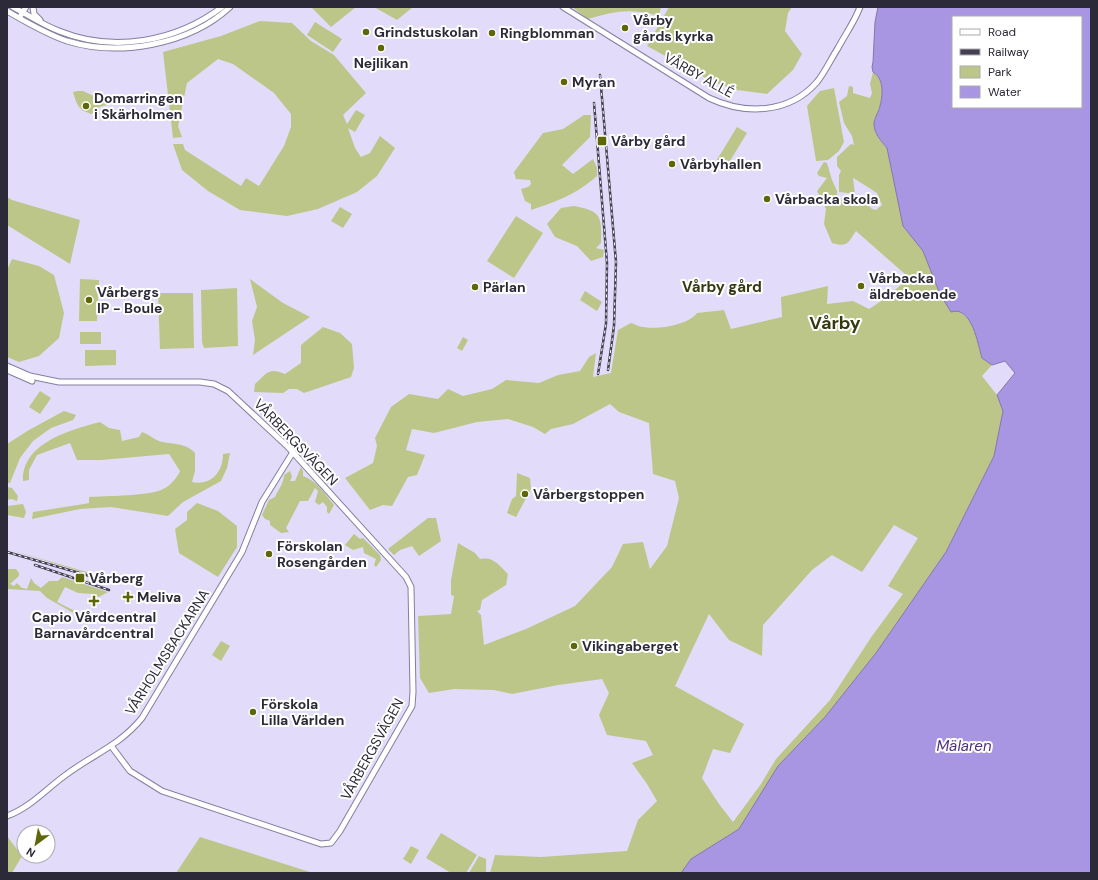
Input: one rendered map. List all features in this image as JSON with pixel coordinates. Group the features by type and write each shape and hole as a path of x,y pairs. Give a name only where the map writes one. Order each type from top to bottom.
{"street":[{"path":"13,7 47,26 72,36 97,41 131,42 179,38 198,30 230,7"},
{"path":"25,14 26,7"},
{"path":"22,19 32,7 36,17 47,26"},
{"path":"7,11 55,36 87,46 122,47 157,40 191,26 222,7"},
{"name":"VÅRBY ALLÉ","path":"563,7 710,98 729,107 757,110 780,106 790,102 816,83 860,7"},
{"name":"VÅRBERGSVÄGEN","path":"7,366 30,376 59,382 200,382 214,384 228,391 293,452 406,577 412,592 414,692 412,706 340,831 331,843 321,844 169,793 130,771 112,746"},
{"path":"7,370 28,380 59,385 200,385 228,391"},
{"name":"VÅRHOLMSBACKARNA","path":"7,816 21,809 78,766 112,746 138,724 242,552 262,502 293,452"}],"green space":[{"path":"311,7 356,7 331,27"},
{"path":"374,7 413,7 397,20"},
{"path":"572,7 661,7 659,16 631,11 615,12 588,19"},
{"path":"669,7 792,7 788,13 785,31 802,54 793,70 767,94 737,90 713,82 647,46"},
{"path":"260,21 292,23 311,41 334,55 366,93 343,115 347,124 356,110 365,115 355,132 348,128 355,148 361,157 370,153 380,136 395,148 377,176 357,192 318,209 287,216 240,210 208,191 182,170 173,144 183,144 185,150 241,186 246,178 259,186 284,146 291,127 291,114 274,93 233,64 218,59 187,83 178,126 182,137 173,138 163,52 221,36"},
{"path":"315,22 342,39 333,52 307,35"},
{"path":"873,72 879,78 882,87 881,102 874,122 874,127 878,137 887,148 903,226 923,251 940,294 951,312 958,312 969,320 976,336 982,358 992,365 982,376 997,395 1003,411 994,456 946,552 876,653 825,717 778,766 739,829 691,859 681,873 490,873 495,855 541,857 627,851 638,820 657,801 632,763 653,755 646,741 607,735 599,715 609,693 602,679 558,685 512,694 494,690 454,689 429,693 420,678 418,616 451,614 454,596 451,595 451,580 458,543 475,553 480,559 485,558 496,562 508,574 506,585 482,600 480,610 477,611 481,615 484,645 526,629 575,606 612,567 623,544 643,542 650,569 667,546 679,498 675,481 653,474 649,423 619,412 610,404 573,424 551,429 545,434 533,427 508,419 477,422 434,433 412,429 406,450 425,455 417,475 408,477 392,506 383,505 370,510 345,478 373,463 377,446 375,438 391,407 409,394 438,399 448,389 463,396 492,389 506,380 539,383 558,375 580,371 589,357 596,353 593,377 611,373 618,330 631,323 649,328 672,326 687,321 697,313 724,310 731,329 782,317 781,297 828,286 827,304 853,301 869,309 885,298 908,279 906,275 856,231 845,244 842,245 832,243 824,224 826,209 817,191 827,178 819,176 817,173 824,162 827,163 837,191 837,197 854,204 866,203 872,209 876,210 882,205 877,193 853,178 855,194 839,192 839,175 841,171 837,166 837,157 851,144 854,145 852,136 844,123 839,102 847,96 849,86 853,87 853,93 870,98 872,93 870,84","holes":["894,525 918,538 888,586 903,594 872,636 830,700 776,759 761,784 733,822 702,778 713,749 730,753 744,724 675,686 709,614 729,640 762,656 763,625 812,570 832,555 862,572"]},
{"path":"834,88 844,142 839,151 828,160 816,161 807,106 820,91"},
{"path":"83,91 111,104 99,107 92,114 84,111 77,104 73,92"},
{"path":"584,115 591,115 590,137 562,165 573,174 593,159 597,168 597,176 589,183 566,197 531,210 531,204 525,201 521,189 528,187 531,184 530,180 516,179 514,172 543,133 563,129"},
{"path":"737,127 747,133 725,169 715,163"},
{"path":"7,197 12,200 80,220 70,264 7,225"},
{"path":"574,206 590,210 598,216 601,227 601,243 596,248 604,250 603,257 591,261 577,246 555,237 547,224 561,208"},
{"path":"340,207 352,214 343,228 331,221"},
{"path":"516,216 543,233 514,278 487,261"},
{"path":"12,259 39,266 54,275 64,313 59,338 39,356 19,362 7,357 7,270"},
{"name":"Vårbergs IP - Boule","path":"80,279 99,280 97,321 79,321"},
{"path":"250,279 283,303 310,317 253,355 255,340 252,321 257,307"},
{"path":"237,288 238,346 204,348 202,342 201,290"},
{"path":"585,291 602,302 597,311 580,300"},
{"path":"158,293 193,293 194,348 160,349"},
{"path":"323,327 340,333 352,344 354,368 351,377 304,393 297,389 289,389 283,393 254,392 255,384 268,372 275,371 285,374 301,363 301,345"},
{"path":"80,332 101,332 101,344 80,344"},
{"path":"463,337 468,340 462,351 457,348"},
{"path":"85,350 116,350 116,365 85,366"},
{"path":"40,391 51,398 40,414 29,407"},
{"path":"64,411 76,415 73,420 51,428 33,441 20,458 10,483 7,483 7,444"},
{"path":"100,422 109,428 120,430 122,441 139,437 142,432 159,441 183,445 191,449 195,453 195,471 192,482 199,483 210,480 215,476 221,467 223,454 230,453 227,468 221,481 183,502 168,516 111,507 80,509 32,519 33,512 89,503 89,497 149,493 163,489 173,482 180,471 169,454 101,460 77,460 70,443 37,455 29,470 29,480 23,481 25,468 30,457 39,448 62,434"},
{"path":"301,467 303,476 316,484 334,505 329,514 327,512 327,507 323,502 319,505 315,502 318,491 315,488 308,501 300,501 286,528 289,532 281,533 270,525 270,521 265,519 262,515 269,500 275,497 282,484 284,475 290,471 292,477 290,481 295,481"},
{"path":"517,473 530,478 531,489 516,517 507,513 512,499 516,496"},
{"path":"7,487 12,488 18,496 17,501 11,499 7,500"},
{"path":"197,503 218,511 237,526 237,547 218,577 179,553 175,529 187,520 187,512"},
{"path":"23,504 26,512 24,518 7,515 7,506"},
{"path":"428,518 436,518 441,541 419,556 412,546 400,550 394,555 388,549"},
{"path":"354,534 360,539 363,538 380,555 381,560 376,567 374,565 376,559 364,553 363,547 353,550 345,545"},
{"path":"7,549 111,579 120,574 115,582"},
{"path":"7,569 16,569 19,576 10,584 14,586 17,583 22,588 27,589 31,578 34,583 41,588 49,581 58,581 62,577 108,592 99,597 93,594 78,593 65,587 57,602 81,614 84,619 47,598 40,591 7,589"},
{"path":"221,641 230,646 221,661 212,655"},
{"path":"441,833 477,855 466,873 451,873 426,858"},
{"path":"7,836 16,848 16,864 17,864 12,873 7,873"},
{"path":"200,837 313,873 176,873"},
{"path":"411,846 419,850 411,864 403,859"},
{"path":"479,856 486,859 486,873 469,873"}],"water":[{"name":"Mälaren","path":"878,7 1091,7 1091,873 681,873 691,859 739,829 778,766 825,717 876,653 946,552 994,456 1003,411 997,395 1015,373 1005,361 992,365 982,358 976,336 969,320 964,314 958,311 951,312 940,294 923,251 903,226 887,148 878,137 874,127 874,122 881,102 882,87 879,78 873,72 875,22"}],"railway":[{"path":"600,75 616,262 614,326 608,370"},
{"path":"594,103 607,263 606,324 598,374"},
{"path":"7,552 114,583"},
{"path":"35,565 109,590"}],"place":[{"name":"Vårby gårds kyrka","path":"625,28"},
{"name":"Grindstuskolan","path":"366,32"},
{"name":"Ringblomman","path":"492,33"},
{"name":"Nejlikan","path":"381,48"},
{"name":"Myran","path":"564,82"},
{"name":"Domarringen i Skärholmen","path":"86,106"},
{"name":"Vårby gård","path":"602,141"},
{"name":"Vårbyhallen","path":"672,164"},
{"name":"Vårbacka skola","path":"767,199"},
{"name":"Vårbacka äldreboende","path":"861,286"},
{"name":"Pärlan","path":"475,287"},
{"name":"Vårbergs IP - Boule","path":"89,300"},
{"name":"Vårbergstoppen","path":"525,494"},
{"name":"Förskolan Rosengården","path":"269,554"},
{"name":"Vårberg","path":"80,578"},
{"name":"Meliva","path":"128,597"},
{"name":"Capio Vårdcentral Barnavårdcentral","path":"94,601"},
{"name":"Vikingaberget","path":"574,646"},
{"name":"Förskola Lilla Världen","path":"253,712"}],"district":[{"name":"Vårby gård","path":"722,287"},
{"name":"Vårby","path":"835,323"}]}
